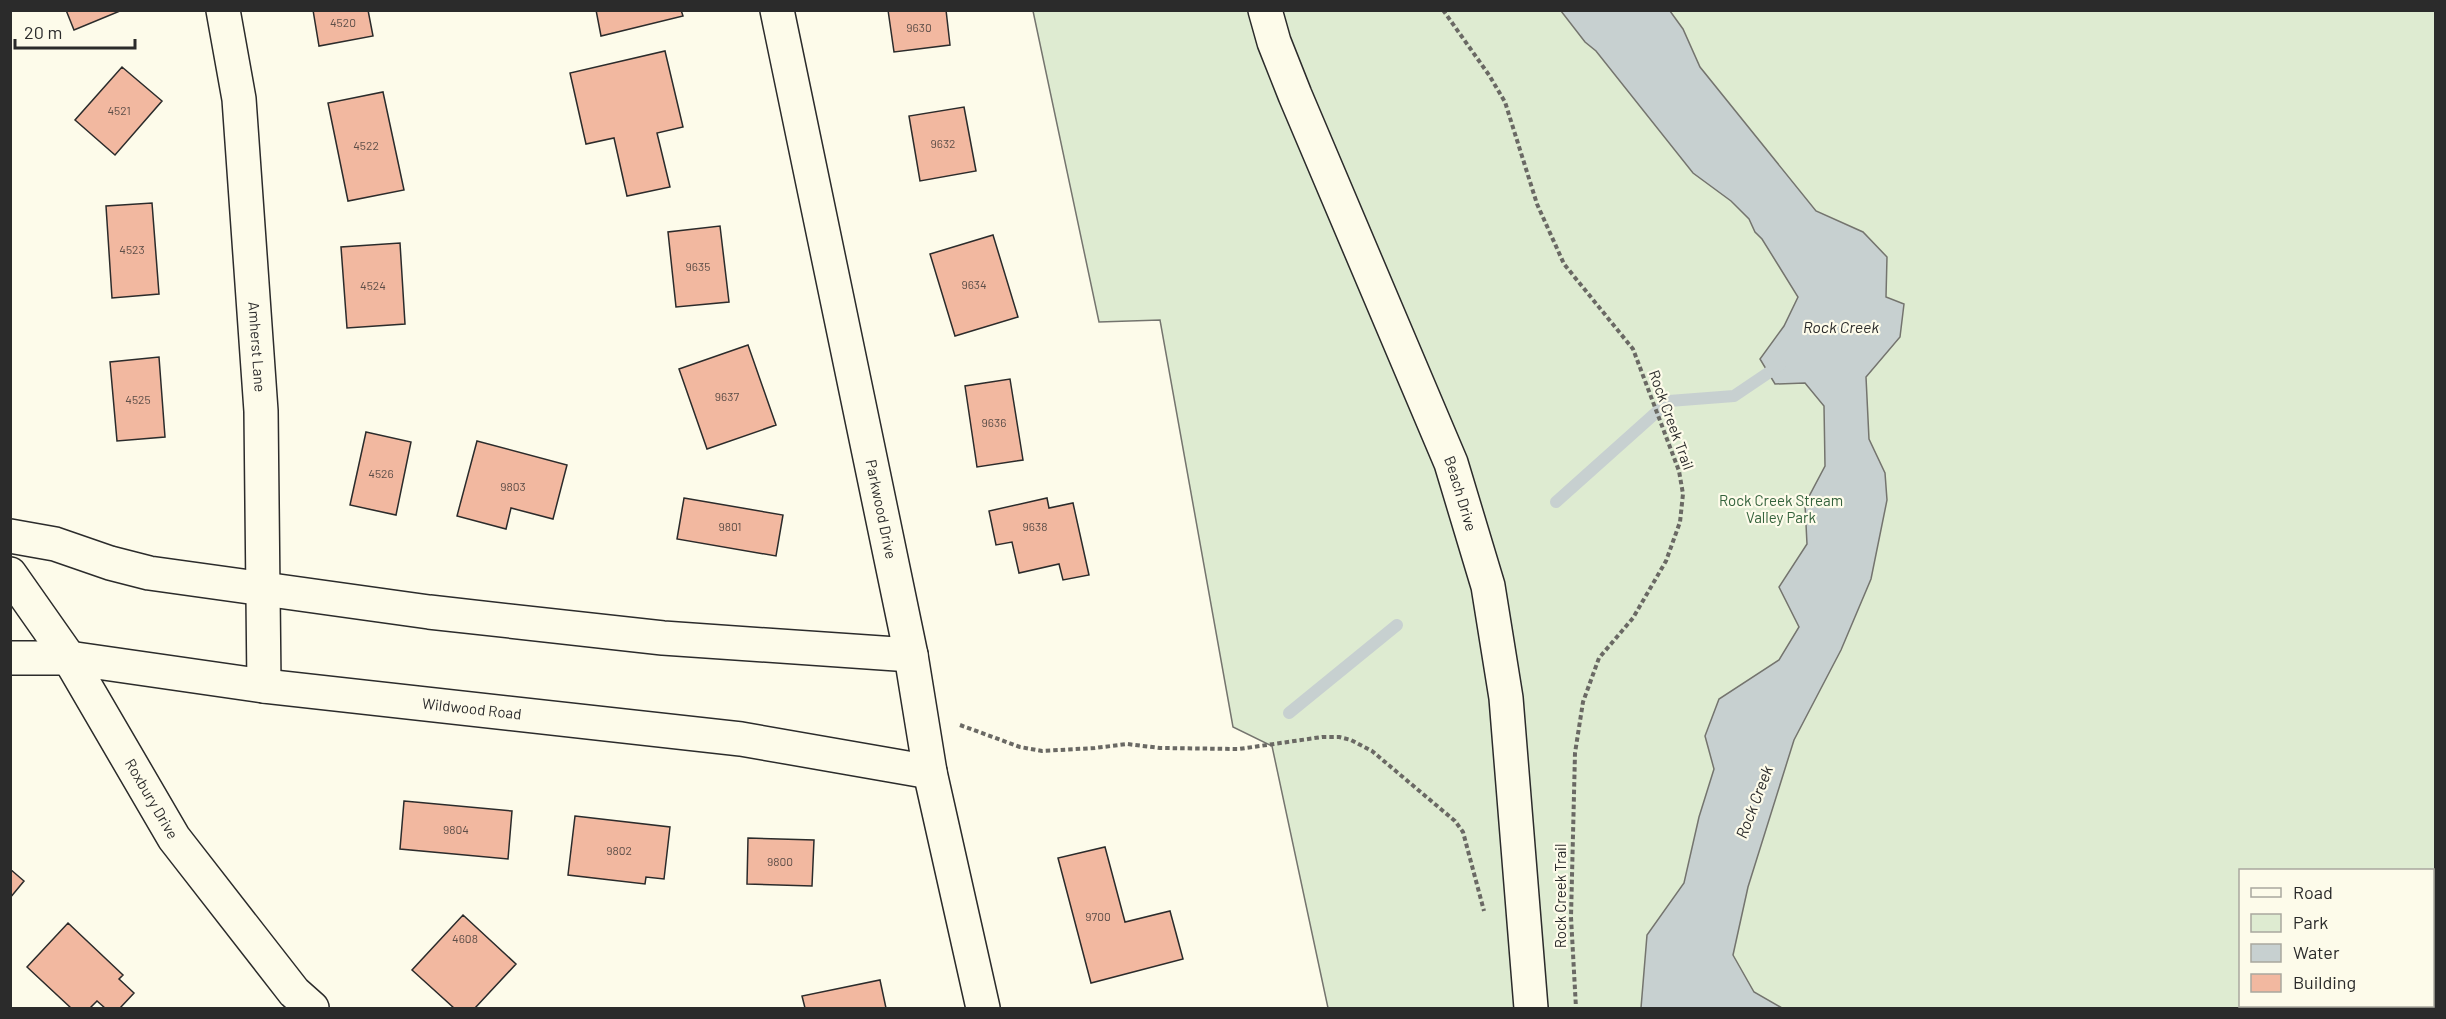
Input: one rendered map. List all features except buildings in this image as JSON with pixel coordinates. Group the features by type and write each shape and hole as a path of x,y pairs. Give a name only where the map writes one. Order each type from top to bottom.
{"street":[{"name":"Amherst Lane","path":"223,10 239,99 260,400 264,686"},
{"name":"Parkwood Drive","path":"777,10 911,655 930,772 983,1008"},
{"name":"Beach Drive","path":"1265,10 1274,42 1295,95 1451,463 1488,586 1506,698 1531,1008"},
{"path":"10,536 55,544 110,563 149,573 429,612 663,638 911,655"},
{"name":"Roxbury Drive","path":"10,574 69,658 174,838 294,992 312,1008"},
{"name":"Wildwood Road","path":"10,658 69,658 264,686 741,739 930,772"}],"path":[{"name":"Rock Creek Trail","path":"1443,10 1489,75 1505,102 1537,204 1564,264 1633,349 1679,471 1683,494 1680,522 1666,561 1633,618 1599,658 1583,702 1575,753 1571,917 1576,1008"},
{"path":"960,725 1020,747 1042,751 1127,744 1208,750 1263,746 1322,737 1351,740 1372,751 1455,821 1463,832 1482,907 1486,914"}],"green space":[{"name":"Rock Creek Stream Valley Park","path":"1033,11 2435,11 2435,1008 1328,1008 1272,746 1233,727 1160,320 1099,322"}],"water":[{"name":"Rock Creek","path":"1561,11 1670,11 1683,29 1700,67 1816,211 1863,232 1887,257 1886,297 1904,304 1900,337 1866,377 1869,439 1885,473 1887,500 1871,579 1841,650 1794,740 1748,887 1733,955 1754,992 1782,1008 1641,1008 1647,935 1684,883 1699,817 1714,769 1705,736 1719,699 1779,660 1799,627 1779,587 1807,544 1805,504 1825,466 1824,406 1805,383 1775,384 1760,359 1784,326 1798,297 1762,239 1755,232 1749,219 1731,201 1693,173 1596,51 1585,42"}],"waterway":[{"path":"1556,502 1669,401 1734,396 1780,365"},
{"path":"1289,713 1397,625"}]}
